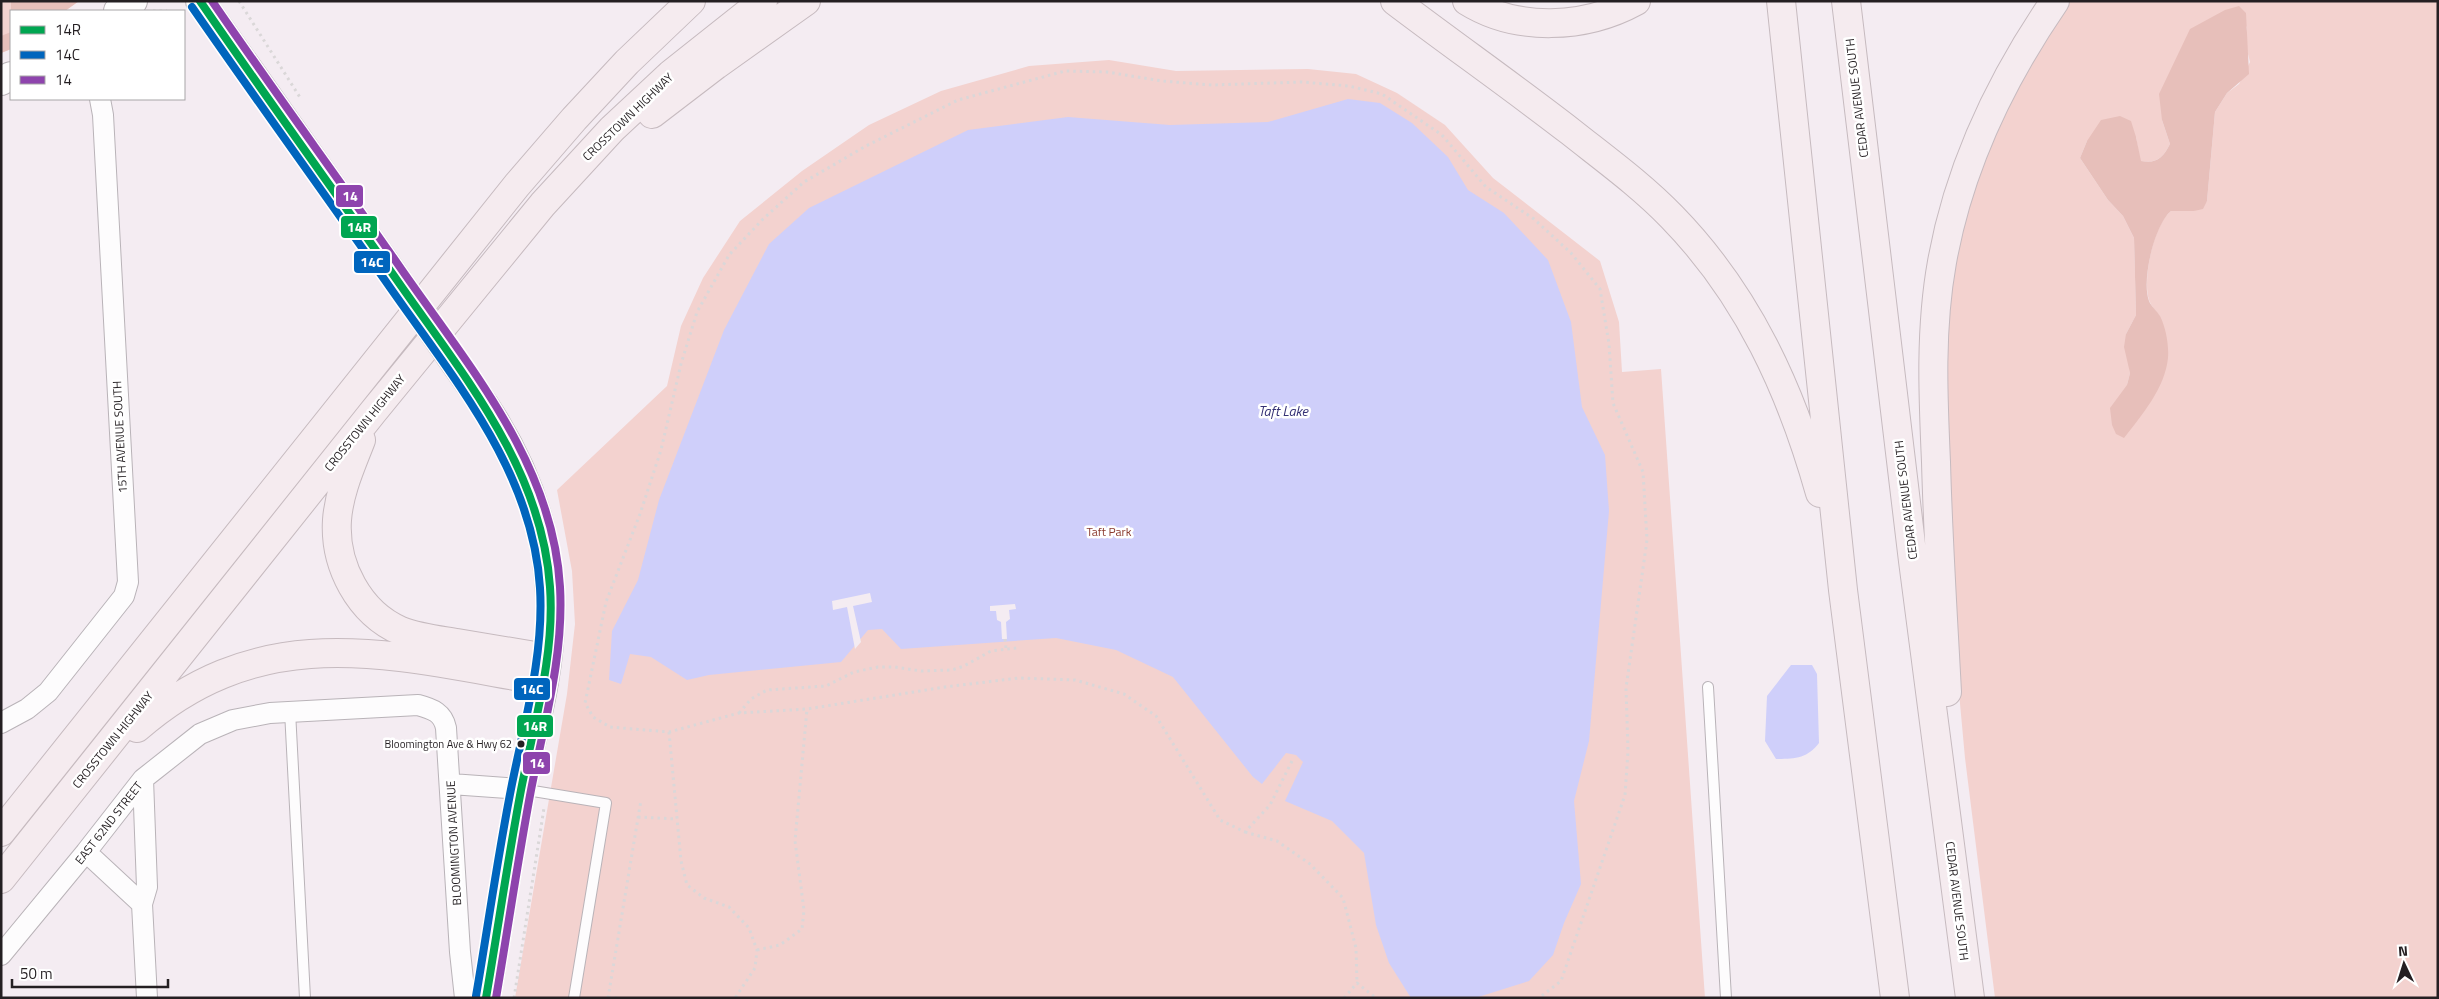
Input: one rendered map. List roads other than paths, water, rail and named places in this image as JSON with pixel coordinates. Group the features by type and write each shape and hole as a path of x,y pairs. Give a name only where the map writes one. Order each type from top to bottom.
{"highway":[{"name":"CROSSTOWN HIGHWAY","path":"1,879 373,412 543,204 612,129 664,81 763,1"},
{"path":"543,204 663,105 806,1"},
{"path":"1395,1 1631,178 1672,217 1728,286 1762,342 1789,397 1816,480 1843,590"},
{"path":"1466,1 1508,19 1540,24 1573,22 1606,15 1636,1"},
{"path":"1781,1 1843,590 1895,998"},
{"name":"CEDAR AVENUE SOUTH","path":"1846,1 1913,561 1970,998"},
{"path":"1951,849 1948,719 1933,397 1936,304 1951,221 1963,177 1979,133 2005,82 2055,1"},
{"path":"1,832 517,185 574,119 688,3"},
{"path":"373,412 341,496 337,520 338,545 344,569 354,590 369,609 387,624 403,632 546,670"},
{"path":"89,770 162,707 232,670 264,660 325,652 362,653 546,670"}],"street":[{"path":"120,10 133,1"},
{"path":"200,1 384,261 505,437 525,477 537,513 550,586 550,622 546,670 521,789 486,998"},
{"name":"15TH AVENUE SOUTH","path":"1,722 27,709 48,692 124,596 128,582 104,125 100,100"},
{"name":"EAST 62ND STREET","path":"1,955 86,852 142,779 200,734 233,720 290,711 418,705"},
{"name":"BLOOMINGTON AVENUE","path":"418,705 432,708 444,718 451,784 460,952 465,998"},
{"path":"142,779 147,887 142,904 146,998"},
{"path":"451,784 521,789"},
{"path":"86,852 142,904"}],"lane":[{"path":"1708,687 1726,998"},
{"path":"290,711 305,998"},
{"path":"521,789 606,803 574,998"}],"water":[{"name":"Taft Lake","path":"1348,99 1380,103 1412,123 1448,157 1468,190 1504,213 1548,260 1571,322 1582,407 1605,455 1609,511 1589,741 1574,801 1581,884 1564,923 1553,955 1529,981 1475,998 1411,998 1389,963 1376,925 1364,853 1332,821 1285,801 1303,762 1296,755 1286,753 1262,784 1253,777 1173,677 1116,650 1056,638 901,649 882,629 868,630 841,662 709,675 687,680 651,657 630,654 621,684 609,680 612,631 638,580 659,500 724,330 769,244 809,208 968,130 1068,117 1170,125 1268,122"},
{"path":"1791,665 1812,665 1817,674 1819,743 1806,755 1789,759 1776,759 1765,741 1767,696"}],"place":[{"name":"Bloomington Ave & Hwy 62","path":"521,744"}],"park label":[{"name":"Taft Park","path":"1109,532"}]}
